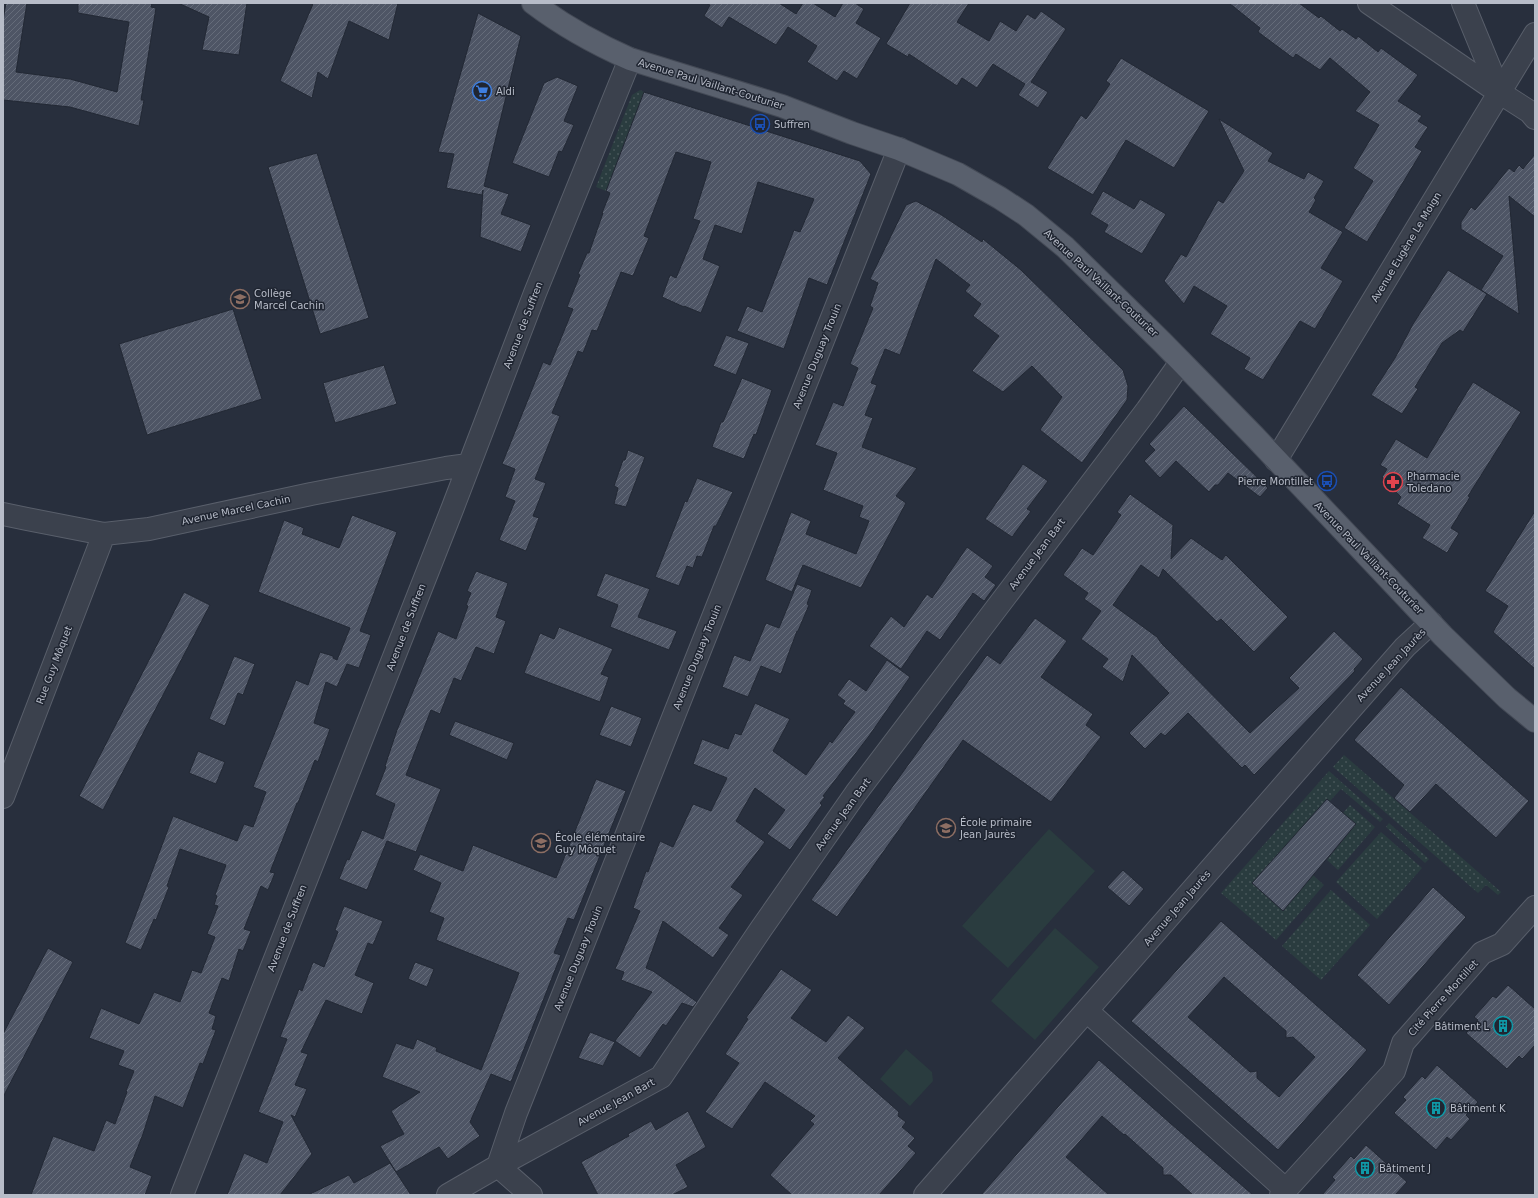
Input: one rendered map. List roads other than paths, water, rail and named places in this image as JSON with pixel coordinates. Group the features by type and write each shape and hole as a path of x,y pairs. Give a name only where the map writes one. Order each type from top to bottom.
{"main road":[{"name":"Avenue Paul Vaillant-Couturier","path":"533,3 552,17 610,50 630,58 782,106 899,149 958,174 1026,215 1065,247 1146,325 1431,623 1507,698 1535,721"}],"street":[{"path":"1369,3 1451,60 1533,114"},
{"path":"1463,3 1500,93"},
{"name":"Avenue Eugène Le Moign","path":"1276,460 1535,34"},
{"path":"1451,60 1478,39"},
{"name":"Avenue de Suffren","path":"182,1195 535,293 630,58"},
{"name":"Avenue Duguay Trouin","path":"498,1166 516,1113 899,149"},
{"name":"Avenue Jean Bart","path":"448,1195 498,1166 661,1078 761,929 856,793 1142,416 1181,362"},
{"name":"Avenue Marcel Cachin","path":"3,514 104,534 149,529 311,494 468,465"},
{"name":"Rue Guy Môquet","path":"3,797 104,534"},
{"name":"Avenue Jean Jaurès","path":"925,1195 1406,647 1431,623"},
{"name":"Cité Pierre Montillet","path":"1087,1011 1283,1192 1394,1071 1403,1043 1482,953 1502,944 1535,907"},
{"path":"498,1166 531,1195"}],"place":[{"name":"Aldi","path":"482,91"},
{"name":"Suffren","path":"760,124"},
{"name":"Collège Marcel Cachin","path":"240,299"},
{"name":"Pierre Montillet","path":"1327,481"},
{"name":"Pharmacie Toledano","path":"1393,482"},
{"name":"École primaire Jean Jaurès","path":"946,828"},
{"name":"École élémentaire Guy Môquet","path":"541,843"},
{"name":"Bâtiment L","path":"1503,1026"},
{"name":"Bâtiment K","path":"1436,1108"},
{"name":"Bâtiment J","path":"1365,1168"}]}
